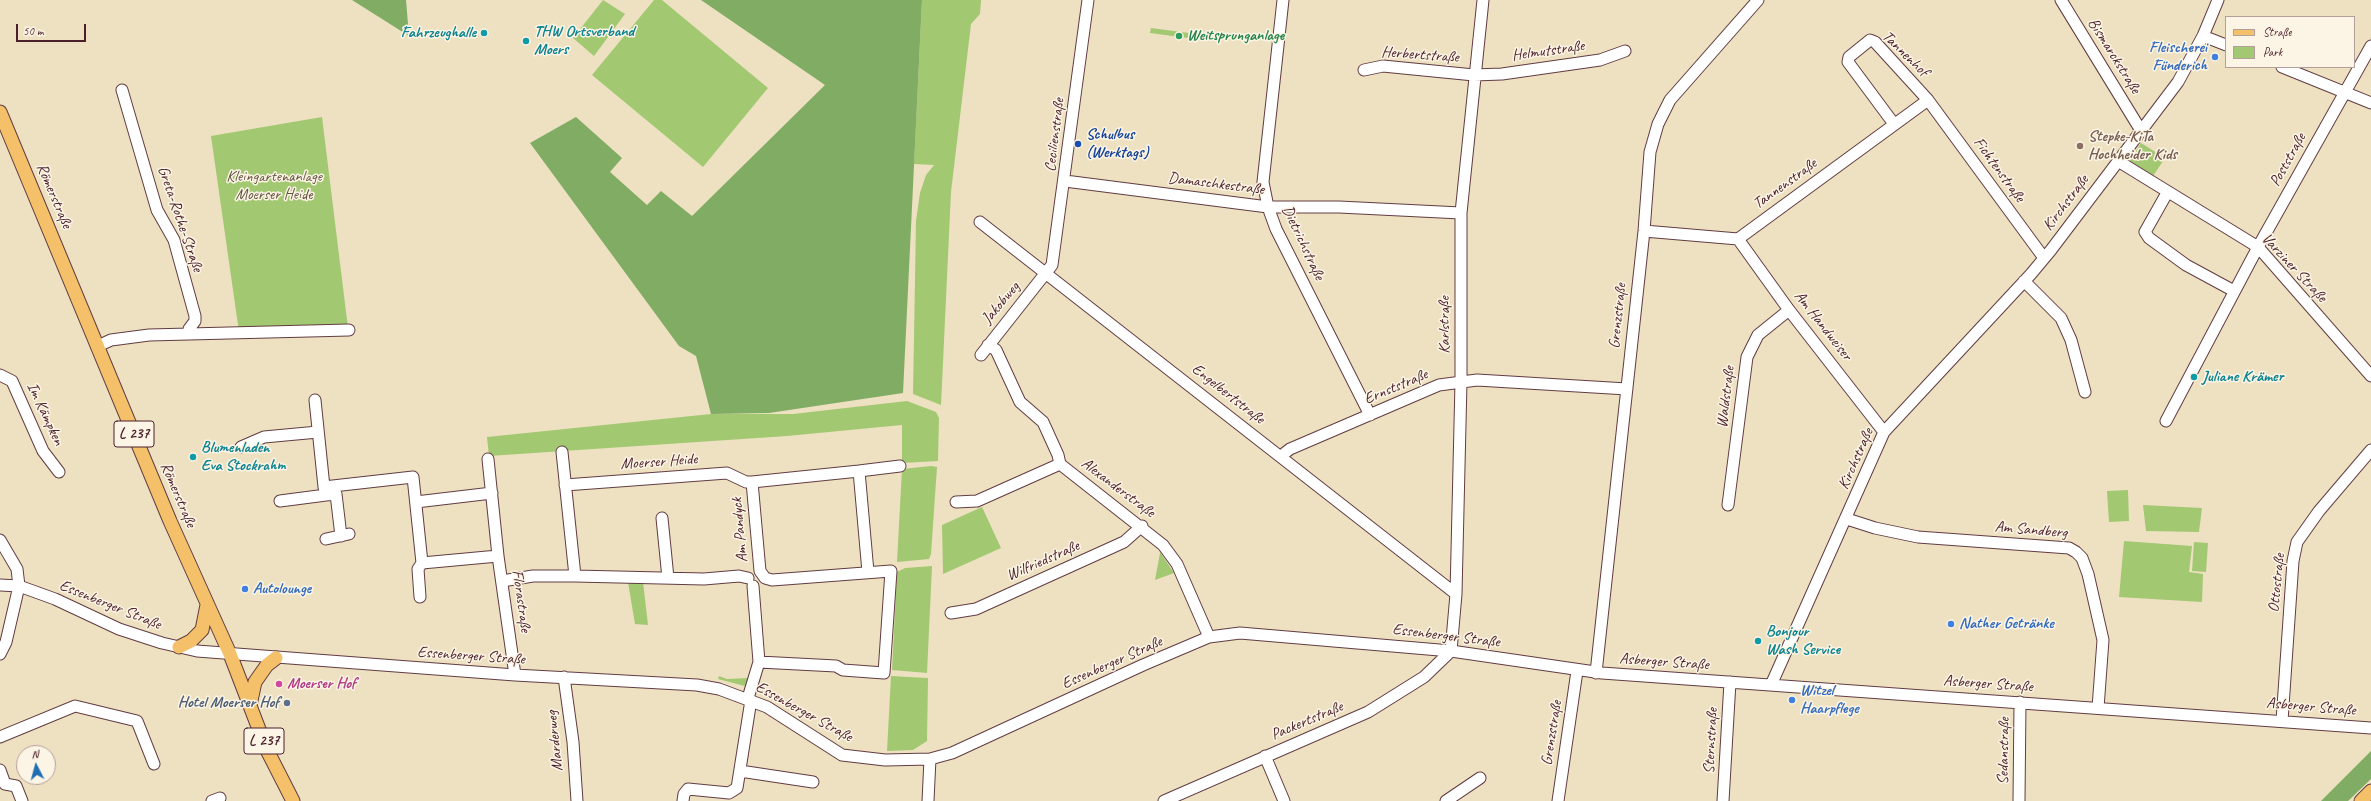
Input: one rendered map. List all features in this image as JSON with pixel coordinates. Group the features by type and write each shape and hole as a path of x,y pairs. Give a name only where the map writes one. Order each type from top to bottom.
{"main road":[{"name":"Römerstraße","path":"0,112 207,605 230,654 275,768 293,801"},
{"path":"179,647 198,635 205,622 207,605"},
{"path":"250,705 255,682 267,665 276,658"},
{"path":"2361,801 2371,791"}],"street":[{"name":"Cecilienstraße","path":"1047,273 1052,265 1065,181 1088,0"},
{"name":"Dietrichstraße","path":"1283,0 1263,182 1268,207 1276,229 1370,415"},
{"name":"Karlstraße","path":"1451,651 1456,594 1461,382 1461,213 1474,75 1483,0"},
{"name":"Grenzstraße","path":"1599,673 1644,230 1650,152 1658,124 1670,100 1758,0"},
{"name":"Bismarckstraße","path":"2062,0 2140,129"},
{"name":"Kirchstraße","path":"1771,685 1847,519 1884,432 2044,258 2118,162 2140,129 2178,82 2203,36 2218,0"},
{"path":"2203,36 2225,45"},
{"name":"Tannenhof","path":"1894,124 1848,62 1849,57 1866,42 1874,42 1928,100"},
{"name":"Poststraße","path":"2166,421 2258,247 2371,46"},
{"name":"Helmutstraße","path":"1474,75 1502,74 1600,60 1625,51"},
{"name":"Herbertstraße","path":"1364,70 1383,66 1474,75"},
{"path":"2285,68 2371,103"},
{"name":"Greta-Rothe-Straße","path":"122,90 157,210 174,240 195,321 190,329 190,334"},
{"name":"Tannenstraße","path":"1738,238 1928,100"},
{"name":"Fichtenstraße","path":"1928,100 2044,258"},
{"name":"Varziner Straße","path":"2118,162 2258,247 2371,376"},
{"name":"Damaschkestraße","path":"1065,181 1268,207 1339,207 1461,213"},
{"path":"2167,193 2145,232 2149,238 2186,265 2234,291"},
{"name":"Engelbertstraße","path":"980,222 1456,594"},
{"path":"1644,230 1738,238"},
{"name":"Am Handweiser","path":"1738,238 1789,310 1884,432"},
{"name":"Jakobweg","path":"981,354 1047,273"},
{"path":"2024,281 2061,318 2071,340 2085,392"},
{"name":"Waldstraße","path":"1728,505 1747,358 1758,335 1789,310"},
{"path":"98,346 111,340 136,336 349,330"},
{"path":"988,345 996,350 1020,402 1043,422 1058,455 1060,464"},
{"name":"Im Kämpken","path":"0,374 12,381 43,451 59,472"},
{"name":"Ernststraße","path":"1281,456 1290,449 1439,385 1477,380 1627,389"},
{"path":"315,400 325,491"},
{"path":"241,447 264,437 318,432"},
{"name":"Ottostraße","path":"2282,721 2293,561 2297,542 2319,510 2371,450"},
{"path":"562,452 575,576"},
{"name":"Florastraße","path":"488,459 498,556 515,675"},
{"name":"Alexanderstraße","path":"956,502 977,501 1060,464 1142,526 1163,545 1177,564 1209,637"},
{"name":"Am Pandyck","path":"759,662 836,666 843,670 884,672 891,571 772,580 762,574 752,482 900,466"},
{"path":"859,471 868,572"},
{"name":"Moerser Heide","path":"565,485 727,473 746,482 752,482"},
{"path":"280,501 325,491 413,477 422,563 418,569 420,597"},
{"path":"325,491 336,494 345,535 326,539"},
{"path":"416,502 492,493"},
{"path":"662,518 668,578"},
{"name":"Am Sandberg","path":"1847,519 1875,528 1918,537 2069,548 2076,552 2082,558 2088,574 2103,640 2098,708"},
{"name":"Wilfriedstraße","path":"951,613 976,610 1124,542 1142,526"},
{"path":"0,540 17,569 19,586 6,642 0,654"},
{"name":"Florastraße","path":"422,563 498,556"},
{"path":"683,801 684,794 688,789 694,788 734,792 737,788 750,699 759,662 750,574 762,574"},
{"path":"502,581 533,576 575,576 750,582"},
{"name":"Essenberger Straße","path":"0,585 19,586 55,599 119,628 179,647 230,654 276,658 515,675 697,685 719,689 750,699 786,719 842,754 885,760 930,759 952,753 1136,668 1209,637 1240,633 1451,651 1577,671 1599,673"},
{"name":"Packertstraße","path":"1164,801 1368,712 1424,677 1451,651"},
{"name":"Grenzstraße","path":"1558,801 1577,671"},
{"name":"Asberger Straße","path":"1599,673 2282,721 2371,729"},
{"name":"Marderweg","path":"564,677 573,742 577,801"},
{"name":"Sternstraße","path":"1723,801 1730,682"},
{"name":"Sedanstraße","path":"2019,801 2020,702"},
{"path":"0,737 75,706 137,721 154,764"},
{"path":"1265,756 1284,801"},
{"path":"928,801 930,759"},
{"path":"0,770 2,785 16,786 22,801"},
{"path":"740,771 813,782"},
{"path":"1446,801 1480,778"}],"green space":[{"path":"352,0 406,0 409,36"},
{"path":"603,0 625,14 594,56 573,38"},
{"path":"654,0 662,0 768,88 703,167 592,75"},
{"path":"701,0 922,0 903,393 769,413 711,414 696,356 679,346 530,143 576,117 622,158 610,172 647,205 661,191 692,216 825,85"},
{"path":"922,0 981,0 980,14 971,24 951,192 941,405 913,394 916,221 920,193 926,175 934,165 914,164"},
{"name":"Weitsprunganlage","path":"1151,28 1189,33 1188,38 1150,33"},
{"name":"Kleingartenanlage Moerser Heide","path":"322,117 348,328 239,332 211,136"},
{"path":"2141,143 2165,158 2153,176 2130,161"},
{"path":"907,401 936,412 939,418 938,461 902,463 902,425 787,436 489,456 487,437 711,414 793,414"},
{"path":"931,466 937,467 931,554 929,559 897,562 902,469"},
{"path":"2128,490 2129,521 2109,522 2107,491"},
{"path":"2143,505 2202,508 2199,532 2146,531"},
{"path":"982,507 1001,548 943,574 942,525"},
{"path":"2124,541 2192,546 2189,572 2203,574 2202,602 2119,597"},
{"path":"2194,542 2208,543 2206,572 2192,571"},
{"path":"1160,553 1174,573 1155,580"},
{"path":"932,566 927,673 892,670 897,572 905,568"},
{"path":"628,582 643,582 648,625 635,624"},
{"path":"719,676 727,679 749,678 745,686 718,679"},
{"path":"891,676 928,678 927,741 913,750 887,751"},
{"path":"2371,751 2371,779 2348,801 2321,801"}],"place":[{"name":"Fahrzeughalle","path":"484,33"},
{"name":"Weitsprunganlage","path":"1179,36"},
{"name":"THW Ortsverband Moers","path":"526,41"},
{"name":"Fleischerei Fünderich","path":"2215,57"},
{"name":"Schulbus (Werktags)","path":"1078,144"},
{"name":"Stepke-KiTa Hochheider Kids","path":"2080,146"},
{"name":"Juliane Krämer","path":"2194,377"},
{"name":"Blumenladen Eva Stockrahm","path":"193,457"},
{"name":"Autolounge","path":"245,589"},
{"name":"Nather Getränke","path":"1951,624"},
{"name":"Bonjour Wash Service","path":"1758,641"},
{"name":"Moerser Hof","path":"279,684"},
{"name":"Witzel Haarpflege","path":"1792,700"},
{"name":"Hotel Moerser Hof","path":"287,703"}]}
